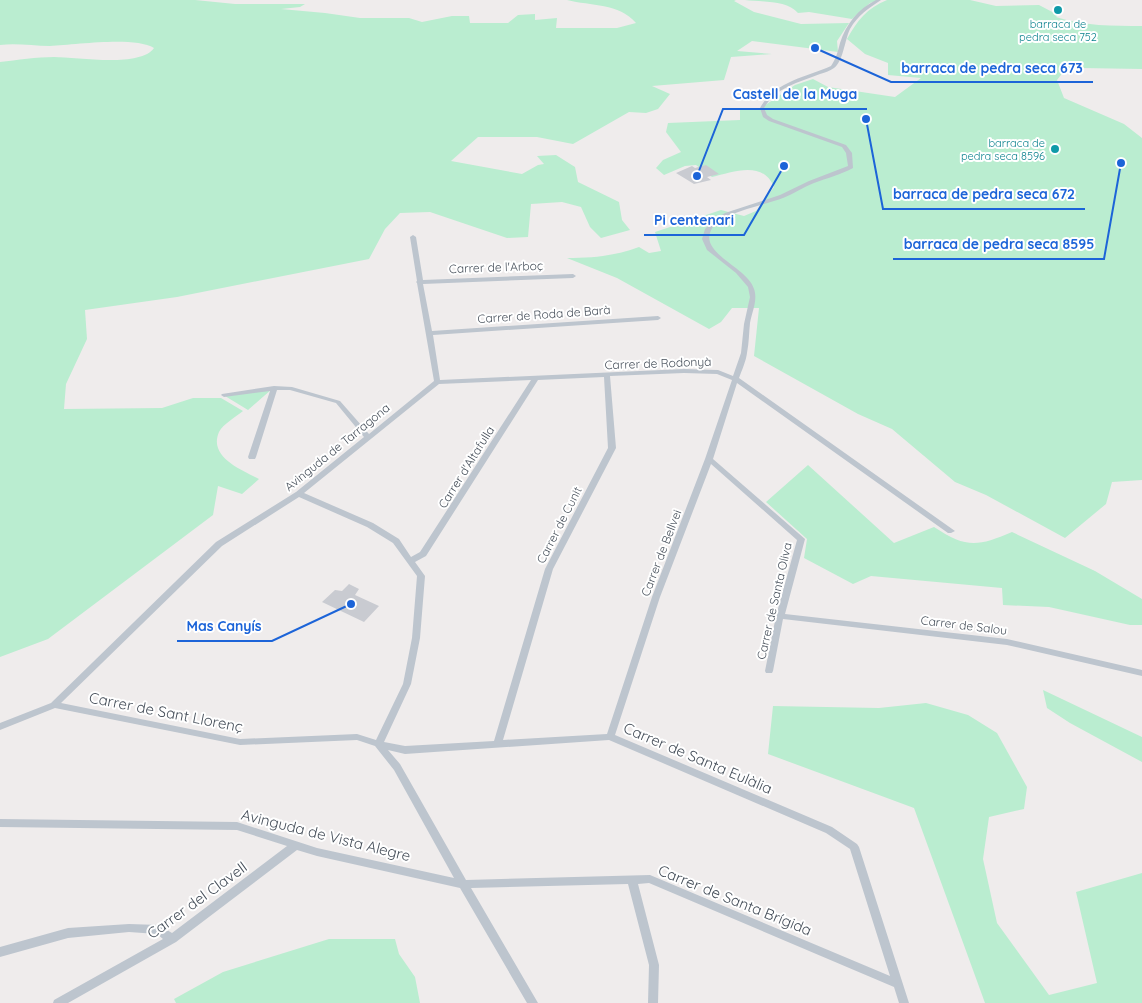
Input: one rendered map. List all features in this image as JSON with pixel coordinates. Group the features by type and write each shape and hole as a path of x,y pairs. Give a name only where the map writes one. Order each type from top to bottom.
{"street":[{"name":"Carrer de Bellvei","path":"610,737 656,597 709,459 744,353 747,324 753,297 751,287 738,272 710,250 706,245 705,233 708,228 725,214 780,197 811,182 851,167 849,153 844,146 771,120 765,116 762,108 769,98 785,86 833,66 844,37 858,14 879,0"},
{"path":"413,237 419,282 431,333 437,382"},
{"name":"Carrer de l'Arboç","path":"419,282 573,276"},
{"name":"Carrer de Roda de Barà","path":"431,333 658,318"},
{"name":"Carrer de Rodonyà","path":"437,382 718,372 736,379 951,531"},
{"name":"Carrer de Cunit","path":"498,743 549,569 612,448 607,376"},
{"name":"Carrer d'Altafulla","path":"410,561 423,554 535,379"},
{"name":"Avinguda de Tarragona","path":"54,705 219,544 298,494 367,436 437,382"},
{"path":"252,457 274,388"},
{"path":"224,395 274,388 290,388 338,402 367,436"},
{"name":"Carrer de Santa Oliva","path":"709,459 801,539 780,616 769,671"},
{"path":"298,494 370,525 396,541 421,576 416,638 407,684 378,744 397,768 534,1003"},
{"name":"Carrer de Salou","path":"780,616 1007,642 1142,673"},
{"path":"0,727 54,705"},
{"name":"Carrer de Sant Llorenç","path":"54,705 240,742 357,737 378,744"},
{"name":"Carrer de Santa Eulàlia","path":"378,744 405,750 610,737 829,830 854,848 904,1003"},
{"name":"Avinguda de Vista Alegre","path":"0,823 237,826 317,852 463,884"},
{"name":"Carrer del Clavell","path":"58,1003 172,939 296,845"},
{"name":"Carrer de Santa Brígida","path":"463,884 650,879 898,984"},
{"path":"632,880 654,965 653,1003"},
{"path":"0,952 68,933 129,928 159,930 172,939"}],"green space":[{"path":"0,0 195,0 235,4 305,4 300,7 281,9 360,18 409,18 422,22 452,16 469,16 470,23 508,23 518,15 535,14 535,20 557,18 556,28 617,28 636,23 621,12 604,6 567,0 736,0 734,1 754,12 801,24 849,23 837,41 838,52 752,41 737,51 772,54 731,57 724,80 652,86 670,94 658,109 646,113 629,112 573,144 537,137 478,137 451,161 522,174 538,165 544,164 537,156 556,155 575,167 578,182 619,202 622,220 630,230 601,238 590,227 581,207 562,202 531,204 528,237 507,238 430,212 400,213 385,229 369,259 177,297 85,310 87,339 66,384 64,409 162,408 193,398 221,398 243,411 227,423 219,432 218,449 228,462 259,479 242,494 218,486 213,515 48,639 0,657 0,62 54,57 122,60 147,54 154,48 133,42 50,46 0,45"},
{"path":"745,0 880,0 870,3 852,19 809,12 798,13 781,4"},
{"path":"887,0 970,0 996,6 1039,5 1058,15 1056,17 1077,22 1109,26 1142,26 1142,69 1081,68 1064,71 1057,80 1064,98 1124,124 1142,138 1142,480 1112,482 1106,504 1065,538 986,495 955,482 892,429 858,414 754,356 759,308 732,308 721,322 709,329 617,278 567,258 603,256 639,247 649,253 661,251 655,232 721,210 744,216 756,211 774,187 763,173 747,170 712,177 696,165 685,166 664,175 656,168 663,160 681,152 666,132 668,123 740,120 740,109 761,108 795,85 813,79 828,87 895,97 921,78 888,75 888,63 865,54 847,39 863,16"},
{"path":"272,389 248,410 225,396"},
{"path":"808,465 894,543 934,527 955,539 972,543 980,543 1012,532 1095,571 1142,599 1142,625 1130,625 1049,607 1003,605 1002,588 871,576 853,584 804,558 807,539 766,502"},
{"path":"1043,690 1142,737 1142,762 1070,723 1047,708"},
{"path":"926,703 968,715 997,733 1027,787 1024,809 989,817 983,859 997,923 1049,995 1097,983 1076,892 1142,873 1142,1003 985,1003 914,808 768,754 773,706 879,708"},
{"path":"329,939 395,939 399,954 415,977 420,1003 176,1003 174,999 223,972"}],"building":[{"path":"706,165 719,174 707,177 711,180 694,184 676,173 692,166 695,168"},
{"path":"349,584 359,589 355,595 379,606 364,622 322,602 335,590 342,591"}],"place":[{"name":"barraca de pedra seca 752","path":"1058,10"},
{"name":"barraca de pedra seca 673","path":"815,48"},
{"name":"barraca de pedra seca 672","path":"866,119"},
{"name":"barraca de pedra seca 8596","path":"1055,149"},
{"name":"barraca de pedra seca 8595","path":"1121,163"},
{"name":"Pi centenari","path":"784,166"},
{"name":"Castell de la Muga","path":"697,176"},
{"name":"Mas Canyís","path":"351,604"}]}
